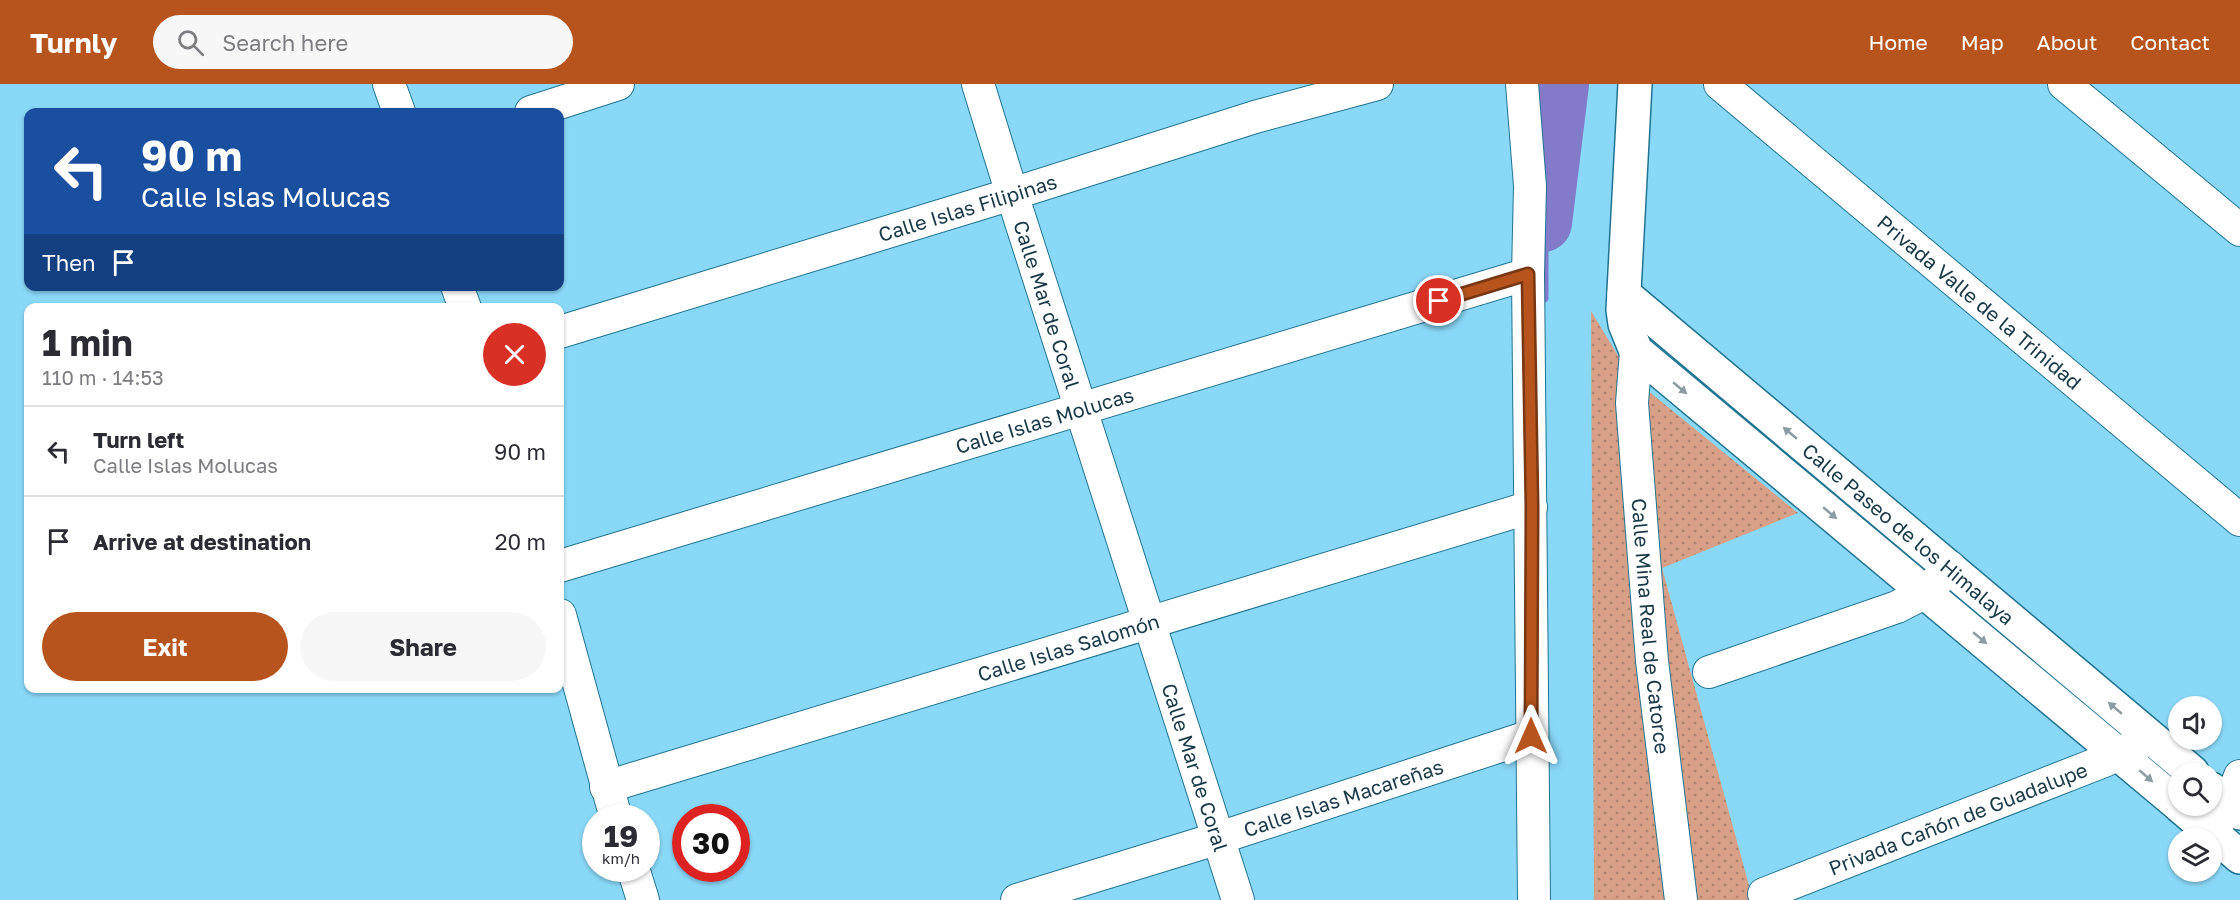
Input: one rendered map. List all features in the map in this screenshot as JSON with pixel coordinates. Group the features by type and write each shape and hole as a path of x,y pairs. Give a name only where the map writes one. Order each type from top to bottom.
{"street":[{"path":"389,84 398,108"},
{"path":"543,108 618,84"},
{"name":"Calle Mar de Coral","path":"978,84 1238,900"},
{"name":"Calle Islas Filipinas","path":"564,331 1255,117 1377,84"},
{"path":"1522,84 1530,186 1528,274 1534,900"},
{"path":"1635,84 1624,294 1625,324 1635,351"},
{"name":"Privada Valle de la Trinidad","path":"1720,84 2240,520"},
{"path":"2064,84 2240,230"},
{"name":"Calle Islas Molucas","path":"564,565 1528,274"},
{"name":"Calle Paseo de los Himalaya","path":"1624,294 2180,762"},
{"name":"Calle Paseo de los Himalaya","path":"1635,351 2168,795"},
{"name":"Calle Mina Real de Catorce","path":"1635,351 1632,403 1651,649 1681,900"},
{"name":"Calle Islas Salomón","path":"606,787 1532,507"},
{"path":"1709,672 1897,607 1926,592 1950,567"},
{"path":"564,630 611,804"},
{"name":"Calle Islas Macareñas","path":"1017,900 1219,838 1531,736"},
{"name":"Privada Cañón de Guadalupe","path":"1764,894 2119,753 2151,738"},
{"path":"2214,828 2230,795"},
{"name":"Calle Paseo de los Himalaya","path":"2192,816 2206,828"},
{"name":"Calle Paseo de los Himalaya","path":"2222,842 2240,857"},
{"path":"637,882 643,900"}],"shaded area":[{"path":"1591,311 1631,377 1798,513 1662,568 1753,900 1594,900"}],"waterway":[{"path":"1543,223 1560,84"},
{"path":"1544,245 1544,298"},
{"path":"1787,456 1920,565"}],"route":[{"path":"1439,301 1528,274 1532,507 1531,736"}]}
